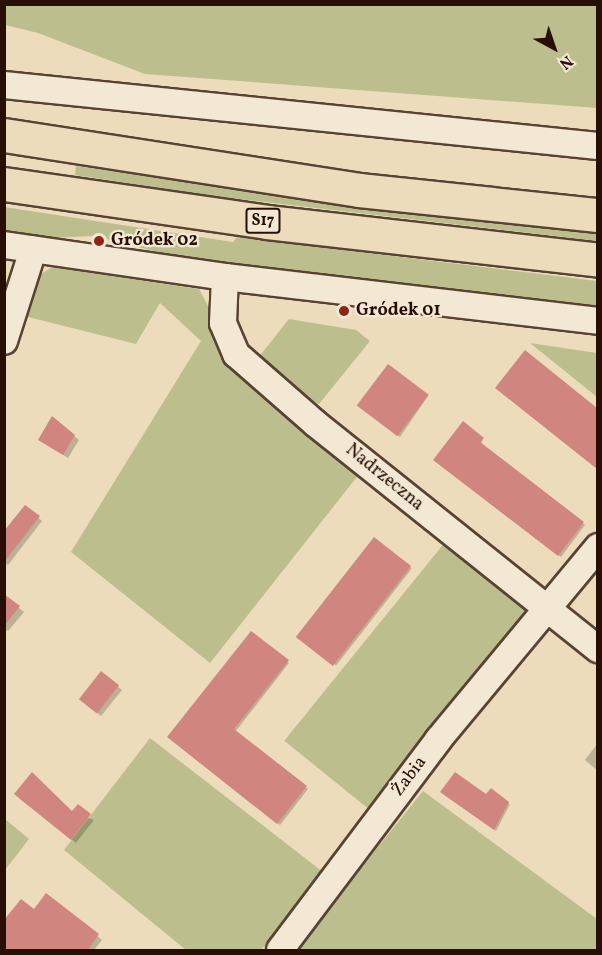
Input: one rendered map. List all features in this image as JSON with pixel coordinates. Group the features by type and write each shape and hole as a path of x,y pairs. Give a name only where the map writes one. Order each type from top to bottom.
{"highway":[{"path":"4,135 359,190 597,214"},
{"name":"S17","path":"4,184 279,224 597,260"}],"street":[{"path":"4,85 597,146"},
{"path":"4,245 225,278 597,321"},
{"path":"4,340 33,250"},
{"name":"Nadrzeczna","path":"225,278 223,323 236,354 316,424 597,649"},
{"name":"Żabia","path":"280,951 438,740 549,610 597,547"}],"green space":[{"path":"5,4 597,5 597,108 145,74 38,33 5,25"},
{"path":"76,166 313,199 597,232 597,241 205,195 75,175"},
{"path":"4,207 233,242 237,237 597,281 597,313 194,261 94,236 49,238 5,234"},
{"path":"52,267 199,289 208,306 212,306 225,362 360,473 210,663 71,552 201,341 160,303 136,344 20,315 31,303 38,276"},
{"path":"289,319 356,330 370,341 319,404 303,397 258,358"},
{"path":"530,343 597,353 597,397"},
{"path":"446,541 531,610 369,809 284,741"},
{"path":"150,738 323,872 261,950 186,950 64,850"},
{"path":"423,791 597,919 597,950 295,950"},
{"path":"5,819 29,839 5,870"}],"building":[{"path":"525,350 597,408 597,469 495,388"},
{"path":"388,364 429,395 397,436 357,406"},
{"path":"52,416 75,435 63,455 38,440"},
{"path":"463,421 484,438 480,442 584,522 558,556 433,460"},
{"path":"25,505 40,516 4,562 4,531"},
{"path":"374,537 411,566 333,666 296,637"},
{"path":"4,594 20,606 4,626"},
{"path":"251,631 289,660 234,729 307,786 277,824 167,737"},
{"path":"101,671 119,685 97,714 79,699"},
{"path":"32,772 72,811 78,804 91,814 71,840 14,794"},
{"path":"455,772 486,794 491,788 509,802 494,830 440,792"},
{"path":"46,893 99,934 87,951 4,951 4,920 21,899 34,909"}],"place":[{"name":"Gródek 02","path":"99,241"},
{"name":"Gródek 01","path":"344,311"}]}
